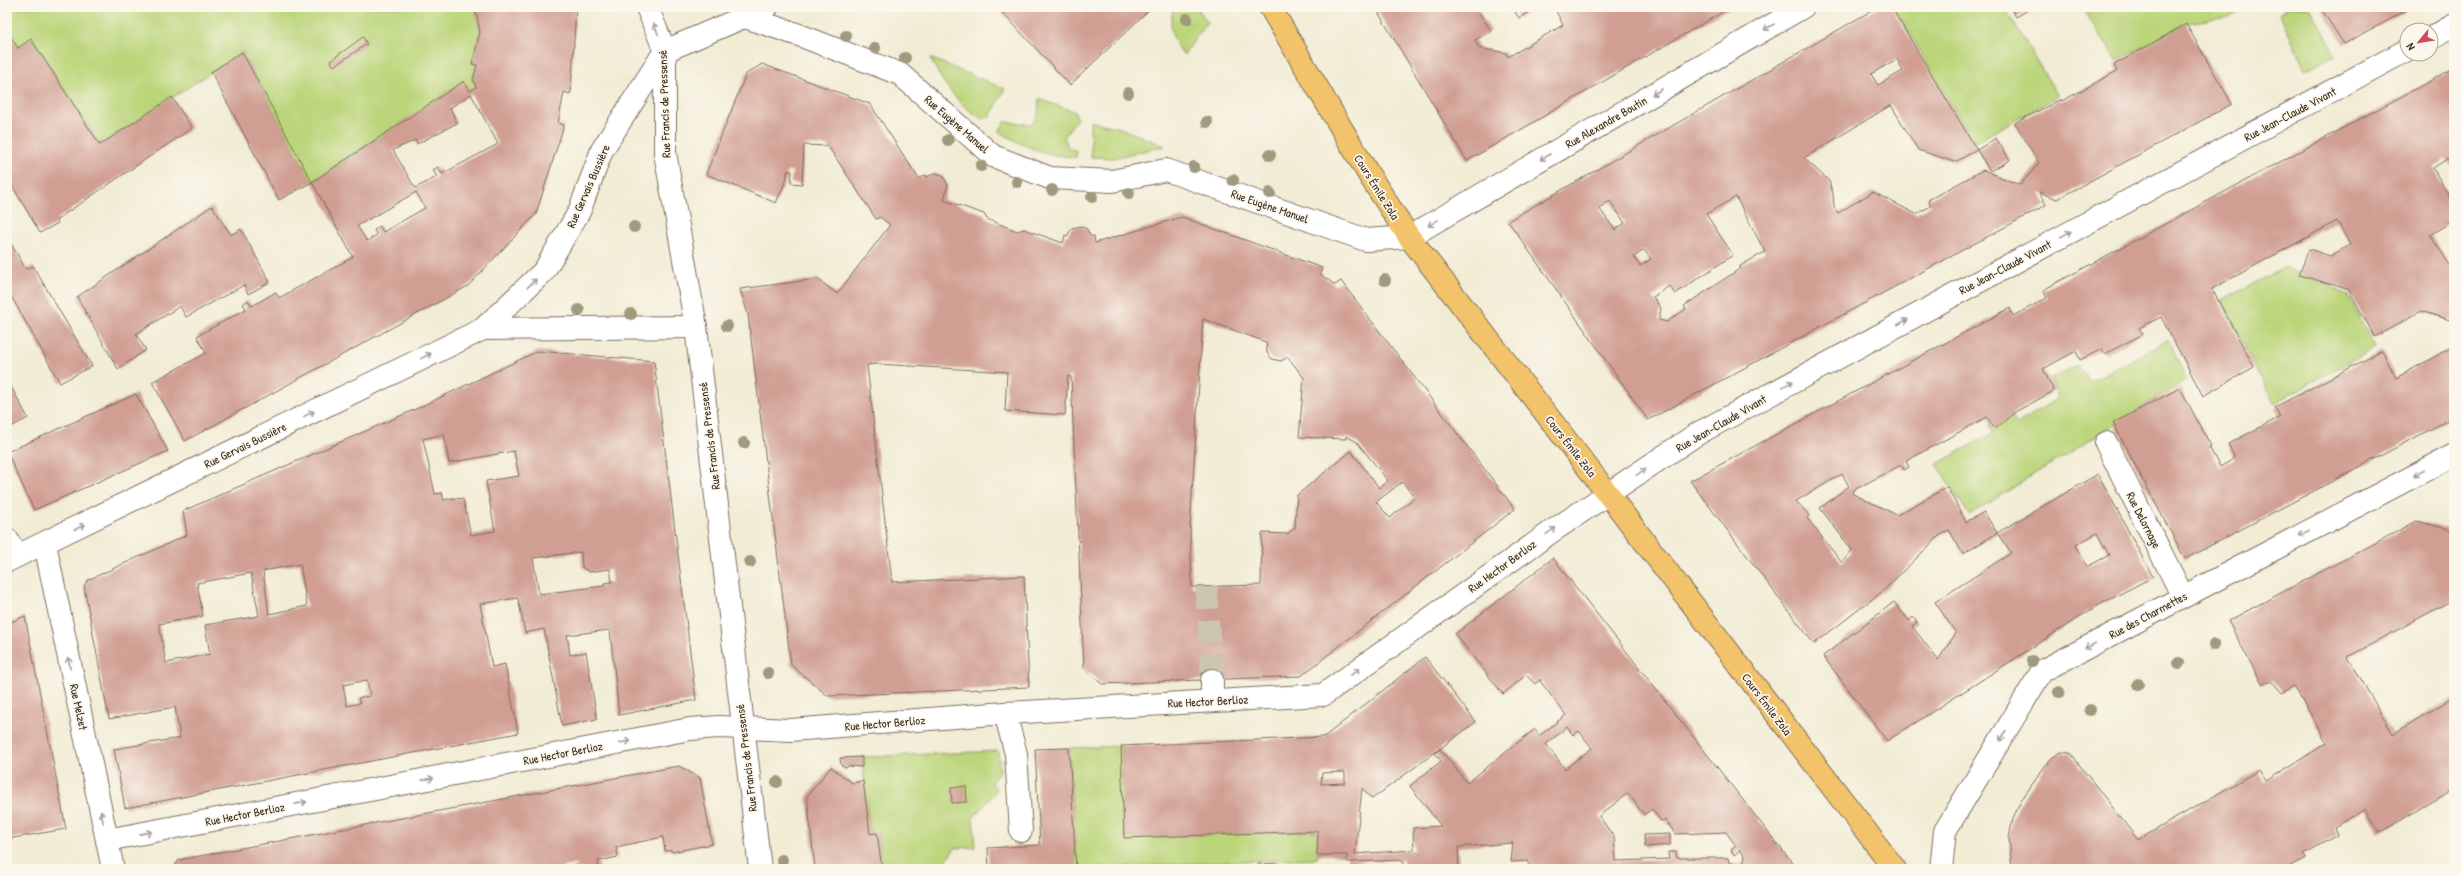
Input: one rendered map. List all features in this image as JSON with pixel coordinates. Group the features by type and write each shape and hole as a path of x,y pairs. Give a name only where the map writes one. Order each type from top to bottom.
{"main road":[{"name":"Cours Émile Zola","path":"1270,7 1369,175 1409,237 1895,869"}],"street":[{"name":"Rue Francis de Pressensé","path":"647,7 665,51 665,153 696,327 760,869"},
{"path":"665,51 767,7"},
{"name":"Rue Alexandre Boutin","path":"1409,237 1803,7"},
{"name":"Rue Eugène Manuel","path":"745,17 799,35 900,74 993,156 1050,178 1112,181 1166,170 1366,240 1409,237"},
{"path":"2439,33 2454,25"},
{"name":"Rue Gervais Bussière","path":"10,552 45,544 483,329 544,271 579,212 602,150 665,51"},
{"name":"Rue Jean-Claude Vivant","path":"1608,494 1697,434 2399,54"},
{"name":"Rue Gervais Bussière","path":"483,329 696,327"},
{"name":"Rue Delornage","path":"2106,443 2183,597"},
{"name":"Rue des Charmettes","path":"1941,869 1945,831 2042,671 2454,455"},
{"name":"Rue Hector Berlioz","path":"107,840 690,729 743,728 791,730 1006,713 1323,695 1544,536 1608,494"},
{"name":"Rue Melzet","path":"45,544 113,869"},
{"path":"1212,680 1212,701"},
{"path":"1006,713 1016,754 1021,832"}],"green space":[{"path":"12,7 475,7 480,32 472,64 477,65 473,80 476,87 470,91 464,81 312,182 242,52 100,145 32,39 18,48 7,31 7,10"},
{"path":"1174,7 1197,7 1207,22 1184,55 1176,44 1172,32 1171,20"},
{"path":"1894,7 2004,7 2058,96 1974,143"},
{"path":"2082,7 2247,7 2228,17 2187,23 2117,61"},
{"path":"2289,7 2310,7 2335,55 2305,70 2280,14"},
{"path":"930,58 1005,89 990,117 982,119 965,107 940,77"},
{"path":"1039,99 1075,112 1077,119 1064,136 1068,148 1077,151 1076,157 1055,155 1036,150 1017,142 999,131 1005,122 1032,124 1038,115"},
{"path":"1090,121 1120,128 1165,146 1113,158 1091,157"},
{"path":"2286,267 2348,295 2375,348 2274,403 2221,300"},
{"path":"2168,340 2187,380 1969,515 1937,464 1993,433 1990,424 2011,415 2017,424 2058,398 2050,379 2078,365 2089,382"},
{"path":"1121,746 1124,838 1318,831 1317,858 1076,869 1069,748"},
{"path":"998,751 1000,771 991,782 997,790 973,818 976,847 955,848 940,869 882,869 878,833 870,834 862,757"}],"building":[{"path":"475,7 576,7 571,92 570,94 564,92 558,123 564,125 536,214 468,286 185,441 152,382 206,353 197,336 246,309 243,304 248,300 252,306 276,292 279,298 353,257 312,182 464,81 470,91 476,87 473,80 477,65 472,64 480,32","holes":["471,94 498,144 442,174 438,167 433,170 437,177 415,188 393,150 416,140 417,144 457,123 450,108","416,192 425,208 383,232 380,226 374,230 377,235 367,241 357,226"]},
{"path":"997,7 1152,7 1070,85"},
{"path":"1375,7 1481,7 1477,9 1491,31 1475,40 1479,48 1506,53 1508,57 1563,25 1554,7 1731,7 1467,161"},
{"path":"1512,7 1538,7 1519,18"},
{"path":"1878,7 1891,7 1977,150 1955,162 1918,150 1891,105 1804,158 1829,181 1833,194 1834,207 1838,213 1873,192 1916,214 1931,206 1928,200 1983,170 2020,185 2039,163 2015,123 2061,99 2062,101 2117,71 2114,65 2186,24 2232,104 2057,199 2039,192 2046,205 1648,420 1508,221","holes":["1897,59 1903,71 1878,85 1871,74","1736,197 1765,252 1740,266 1741,268 1684,306 1686,309 1667,322 1659,320 1661,308 1653,297 1669,286 1675,294 1733,255 1706,214","1610,201 1625,223 1615,230 1599,208","1644,250 1651,259 1640,266 1634,257"]},
{"path":"2010,7 2033,7 2016,17"},
{"path":"2320,7 2413,7 2344,44"},
{"path":"7,31 18,48 31,39 100,145 172,97 192,128 56,220 58,223 40,233 7,177"},
{"path":"363,37 367,44 334,66 330,61"},
{"path":"242,52 312,182 279,200 211,72"},
{"path":"762,64 870,104 919,179 925,175 927,177 935,173 942,175 948,185 944,200 984,214 987,219 1017,231 1024,229 1063,243 1065,235 1067,236 1072,228 1081,226 1087,229 1090,236 1094,236 1095,243 1182,217 1322,268 1320,274 1335,285 1341,281 1515,509 1301,676 1102,684 1084,668 1071,377 1068,376 1065,415 1005,411 1007,372 878,364 867,365 892,582 1024,576 1029,687 828,696 791,665 748,314 740,289 818,279 837,294 890,225 880,217 876,219 828,146 804,145 802,184 791,183 792,171 787,171 787,178 776,203 706,174 746,74","holes":["1203,319 1266,342 1267,353 1272,359 1281,361 1288,357 1304,378 1299,437 1346,439 1346,436 1357,442 1388,481 1379,488 1351,451 1297,495 1295,528 1287,534 1262,533 1261,585 1192,587 1190,527","1402,482 1415,497 1390,518 1376,502"]},
{"path":"2454,68 2454,169 2447,159 2433,168 2454,205 2454,220 2430,235 2454,271 2454,317 2450,320 2421,311 2375,337 2348,289 2299,275 2309,249 2330,256 2350,245 2337,221 2212,289 2254,367 2203,396 2161,317 2139,328 2143,334 2105,354 2102,349 2080,360 2076,351 2043,369 2054,391 2015,412 1995,429 1987,417 1906,461 1909,467 1904,470 1901,465 1852,491 1853,494 1897,515 1947,487 1966,522 1984,512 1997,533 1963,554 1949,530 1939,536 1884,590 1814,644 1690,481 2010,308 2013,316 2047,298 2043,290","holes":["1842,474 1849,486 1820,508 1852,550 1842,563 1807,518 1810,516 1796,501"]},
{"path":"1996,138 2010,160 1990,171 1977,150"},
{"path":"212,206 231,235 241,229 270,282 248,294 244,285 186,317 180,306 136,334 146,350 118,369 77,297"},
{"path":"7,237 26,269 33,266 92,366 60,383 7,289"},
{"path":"2454,346 2454,417 2185,559 2113,423 2180,388 2211,446 2209,447 2220,467 2235,458 2228,444 2280,417 2275,407 2382,351 2396,378"},
{"path":"538,351 654,361 696,700 619,715 610,630 567,635 570,655 586,652 597,719 562,726 544,629 525,633 518,598 480,604 492,667 505,664 518,733 125,808 114,749 180,738 175,707 109,719 84,586 88,580 187,535 183,511 416,409","holes":["444,434 449,463 514,451 519,476 486,481 495,531 471,535 463,499 453,498 444,500 442,493 435,494 423,439","581,552 582,567 589,572 610,569 612,582 604,583 604,586 539,594 533,558","300,564 307,606 269,614 263,571","251,573 259,616 205,625 210,654 166,663 159,624 203,616 197,583","367,680 370,696 358,698 360,703 347,706 343,685"]},
{"path":"7,379 28,418 7,429"},
{"path":"136,394 168,451 34,510 7,452"},
{"path":"2098,474 2153,577 2095,607 1887,741 1823,656 1894,602 1909,621 1913,617 1917,622 1912,626 1938,660 1956,633 1935,602 2011,553 1997,533","holes":["2097,533 2109,555 2087,567 2076,545"]},
{"path":"2417,521 2452,530 2454,534 2454,599 2348,657 2393,734 2454,697 2454,789 2379,833 2365,809 2334,827 2337,835 2304,854 2306,858 2287,869 2012,869 2009,838 2013,818 2022,799 2050,759 2061,752 2070,753 2138,840 2259,770 2266,781 2327,743 2294,686 2282,693 2271,680 2262,684 2228,621"},
{"path":"1553,558 1797,869 1523,869 1529,867 1528,861 1511,862 1513,843 1458,847 1459,869 1403,869 1403,860 1347,862 1347,855 1317,855 1318,831 1124,838 1121,746 1324,737 1425,657 1476,722 1372,799 1362,788 1355,854 1414,850 1413,828 1441,826 1410,786 1441,761 1435,753 1440,749 1467,783 1535,729 1539,736 1566,715 1540,681 1541,679 1535,684 1526,675 1503,694 1455,634","holes":["1567,727 1573,735 1579,731 1592,748 1565,769 1546,744","1345,772 1345,783 1321,784 1322,773","1628,793 1644,815 1652,809 1661,821 1665,820 1676,834 1726,832 1736,846 1731,850 1734,855 1740,850 1745,857 1743,864 1729,863 1728,858 1677,858 1676,852 1668,852 1669,859 1616,861 1614,837 1599,816"]},
{"path":"25,616 66,829 7,839 7,624"},
{"path":"1069,748 1076,869 989,869 988,848 1040,845 1035,749"},
{"path":"862,757 862,767 848,766 846,768 841,765 840,758"},
{"path":"679,766 700,778 712,844 672,852 671,850 665,851 663,837 616,847 618,857 598,861 599,869 577,869 577,864 557,869 513,869 513,867 502,869 173,869 179,860"},
{"path":"831,767 852,783 863,781 870,834 877,833 882,869 815,869 807,796"},
{"path":"966,786 967,802 952,803 951,788"},
{"path":"1670,834 1670,845 1645,847 1644,835"},
{"path":"1278,863 1278,869 1258,869 1258,864"}],"tunnel":[{"path":"1206,587 1212,680"}]}
